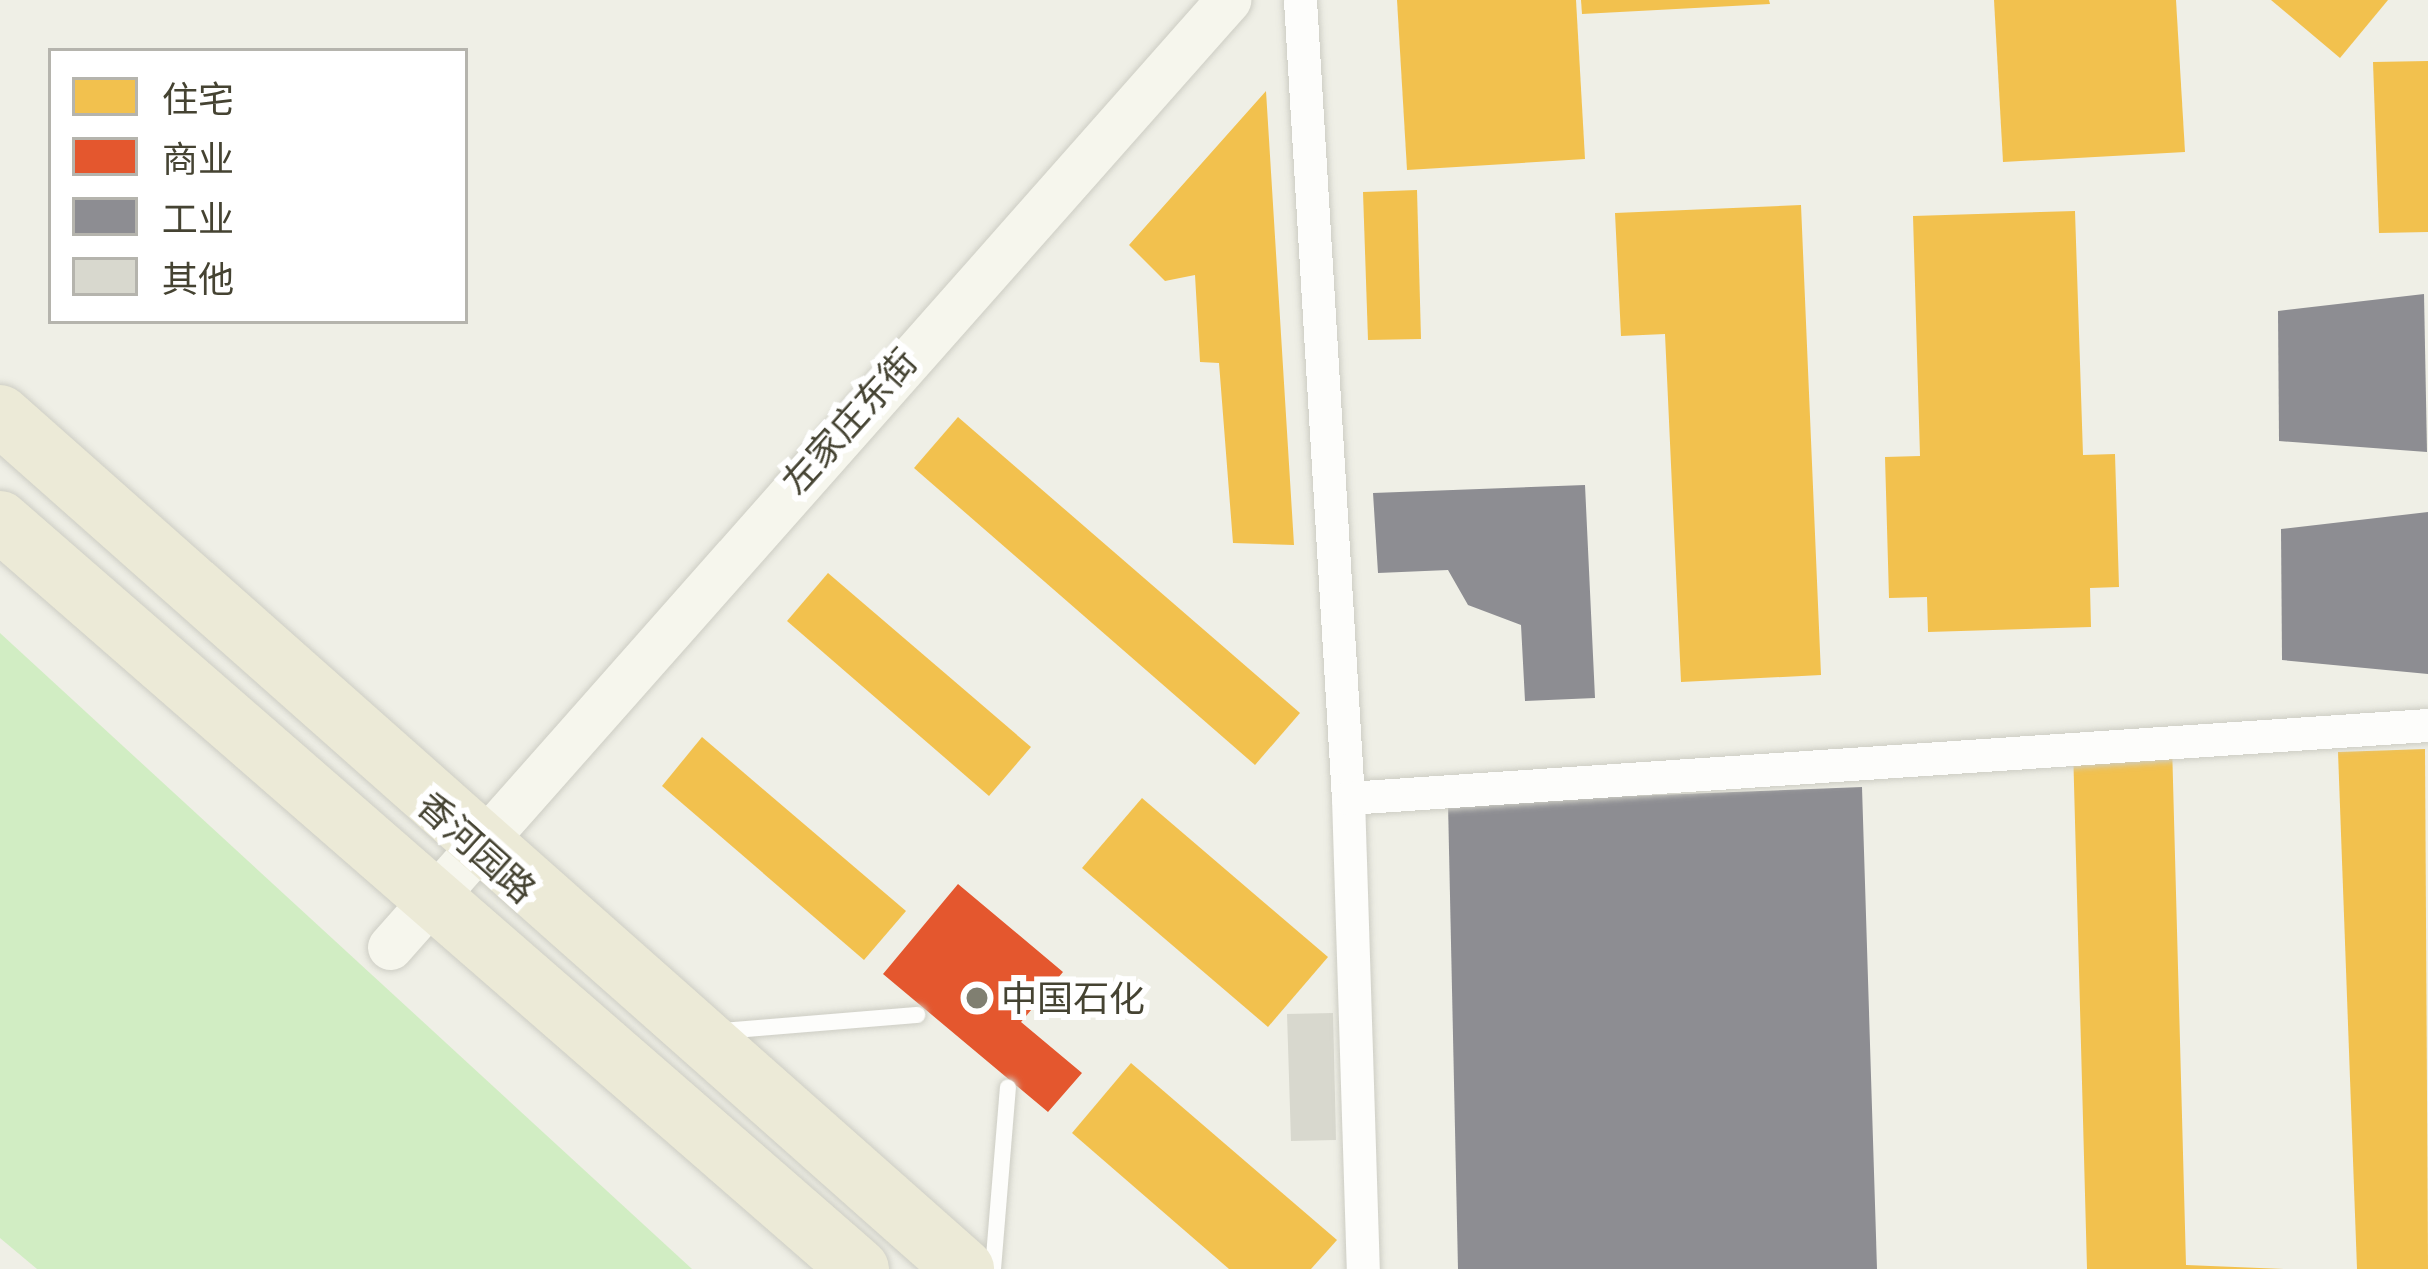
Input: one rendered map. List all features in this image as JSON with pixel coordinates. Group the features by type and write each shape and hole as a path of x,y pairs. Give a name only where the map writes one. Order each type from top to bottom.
{"highway":[{"name":"香河园路","path":"0,415 477,848 964,1269"},
{"name":"香河园路","path":"0,521 859,1269"}],"street":[{"name":"左家庄东街","path":"391,947 1228,0"},
{"path":"1300,0 1348,797 1363,1269"},
{"path":"1348,797 2428,724"}],"lane":[{"path":"692,1033 917,1016"},
{"path":"993,1269 1008,1088"}],"green space":[{"path":"0,633 692,1269 37,1269 0,1238"}],"building: 住宅":[{"path":"1397,0 1576,0 1585,159 1407,170"},
{"path":"1581,0 1769,0 1770,4 1582,14"},
{"path":"1994,0 2176,0 2185,152 2003,162"},
{"path":"2271,0 2388,0 2340,58"},
{"path":"2428,61 2428,232 2379,233 2373,62"},
{"path":"1266,91 1294,545 1233,543 1219,363 1200,362 1195,275 1165,281 1129,245"},
{"path":"1417,190 1421,339 1368,340 1363,192"},
{"path":"1801,205 1821,675 1681,682 1665,334 1621,336 1615,213"},
{"path":"2075,211 2083,455 2115,454 2119,587 2090,588 2091,627 1928,632 1927,597 1889,598 1885,457 1920,456 1913,216"},
{"path":"958,417 1300,713 1255,765 914,468"},
{"path":"828,573 1031,747 989,796 787,621"},
{"path":"702,737 906,911 864,960 662,786"},
{"path":"2172,744 2186,1265 2284,1269 2087,1269 2073,747"},
{"path":"2425,749 2428,1269 2357,1269 2338,752"},
{"path":"1142,798 1328,957 1268,1027 1082,868"},
{"path":"1131,1063 1337,1240 1311,1269 1229,1269 1072,1133"}],"building: 商业":[{"name":"中国石化","path":"958,884 1063,972 1021,1022 1082,1073 1048,1112 883,974"}],"building: 工业":[{"path":"2424,294 2427,452 2279,441 2278,311"},
{"path":"1585,485 1595,698 1525,701 1521,625 1468,605 1448,570 1378,573 1373,493"},
{"path":"2428,512 2428,674 2282,660 2281,529"},
{"path":"1862,787 1877,1269 1458,1269 1448,803"}],"building: 其他":[{"path":"1333,1013 1336,1140 1291,1141 1287,1014"}],"place":[{"name":"中国石化","path":"977,998"}]}
